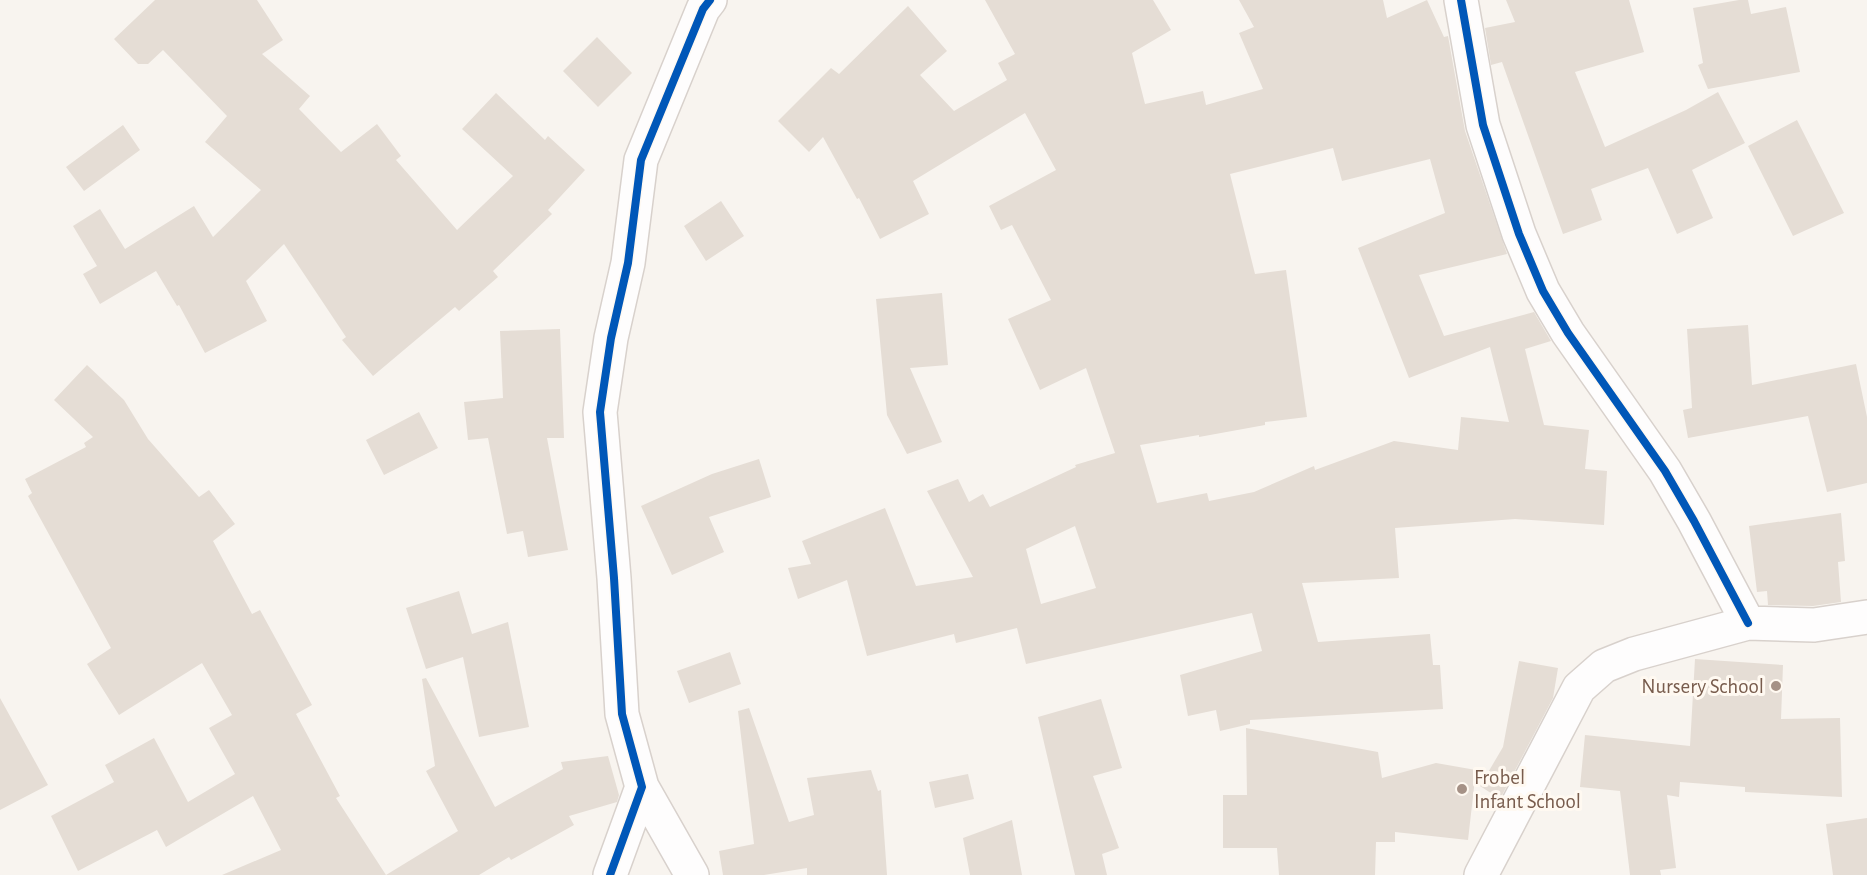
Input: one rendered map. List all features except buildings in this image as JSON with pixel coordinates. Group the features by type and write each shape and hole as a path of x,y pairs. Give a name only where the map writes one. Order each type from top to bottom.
{"street":[{"path":"692,875 642,787 622,714 614,578 600,412 611,338 628,262 641,160 703,9 710,0"},
{"path":"1461,0 1483,125 1519,234 1543,291 1568,333 1665,471 1748,623"},
{"path":"1481,875 1579,688 1604,666 1634,654 1748,623 1814,625 1867,617"},
{"path":"610,875 642,787"}],"cycle path":[{"path":"610,875 642,787 622,714 614,578 600,412 611,338 628,263 641,160 703,9 710,0"},
{"path":"1461,0 1483,125 1519,234 1543,291 1568,333 1665,471 1748,623"}],"place":[{"name":"Nursery School","path":"1776,686"},
{"name":"Frobel Infant School","path":"1462,789"}]}
